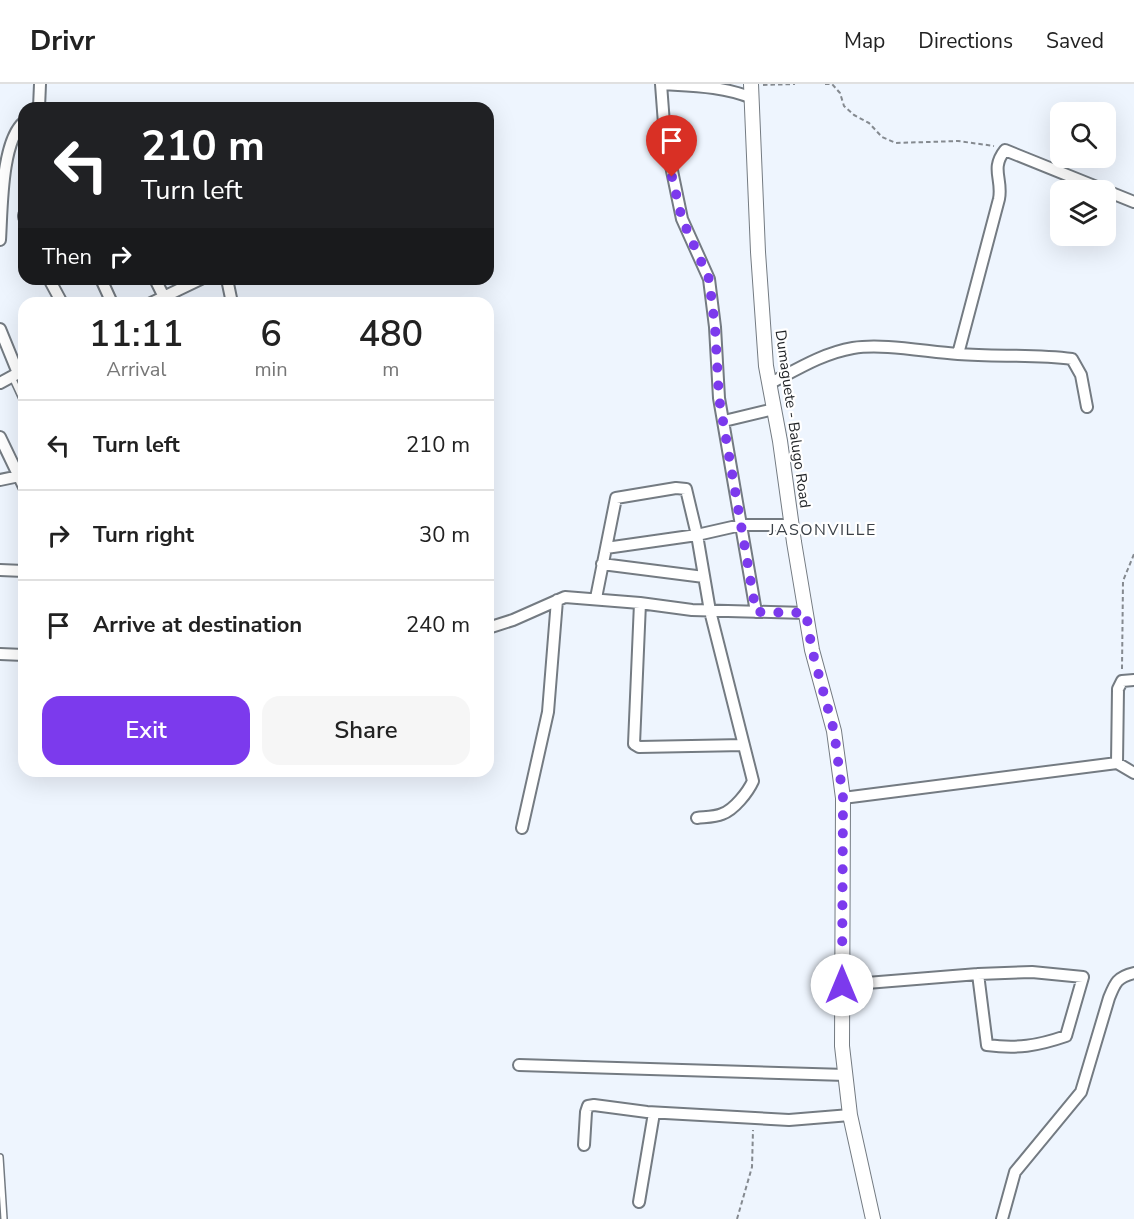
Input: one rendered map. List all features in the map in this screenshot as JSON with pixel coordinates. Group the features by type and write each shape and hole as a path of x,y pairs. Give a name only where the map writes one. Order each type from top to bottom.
{"street":[{"path":"39,102 40,84"},
{"path":"751,89 738,93 661,84 665,137 682,219 709,279 715,327 719,398 756,612"},
{"name":"Dumaguete - Balugo Road","path":"751,89 762,318 769,384 812,650 834,731 843,798 842,1046 850,1115 873,1219"},
{"path":"0,240 3,179 10,145 18,130"},
{"path":"958,354 999,199 996,167 998,159 1005,150 1134,201"},
{"path":"158,285 164,297 189,285"},
{"path":"0,329 18,373 0,383"},
{"path":"769,384 829,354 855,348 897,348 1000,357 1046,356 1072,359 1081,375 1087,407"},
{"path":"724,421 774,409"},
{"path":"0,437 18,470"},
{"path":"0,480 18,476"},
{"path":"596,598 616,498 676,488 686,489 697,535 710,611 753,781 729,811 720,816 697,818"},
{"path":"606,548 697,535 741,525 792,525"},
{"path":"602,564 704,577"},
{"path":"0,570 18,571"},
{"path":"494,626 566,597 596,598 692,610 806,613"},
{"path":"522,828 548,712 557,600"},
{"path":"640,603 634,744 639,747 744,745"},
{"path":"0,654 18,655"},
{"path":"1117,763 1118,689 1122,681 1134,680"},
{"path":"843,798 1117,763 1134,773"},
{"path":"842,985 978,974 1032,972 1083,977 1066,1036 1048,1043 1013,1048 987,1045 978,974"},
{"path":"1002,1219 1015,1172 1081,1092 1115,983 1124,975 1134,973"},
{"path":"519,1065 846,1075"},
{"path":"584,1145 586,1112 588,1106 594,1104 654,1113 789,1120 850,1115"},
{"path":"639,1202 654,1113"}],"lane":[{"path":"0,1157 4,1219"}],"path":[{"path":"751,89 795,84"},
{"path":"825,84 832,84 840,93 844,106 854,115 869,123 882,137 896,143 958,141 994,146 1005,150"},
{"path":"1122,681 1123,581 1134,554"},
{"path":"737,1219 752,1167 753,1118"}],"district":[{"name":"JASONVILLE","path":"823,530"}],"route":[{"path":"672,177 682,219 709,279 715,327 719,398 756,612 806,613 812,650 834,731 843,798 842,985"}]}
